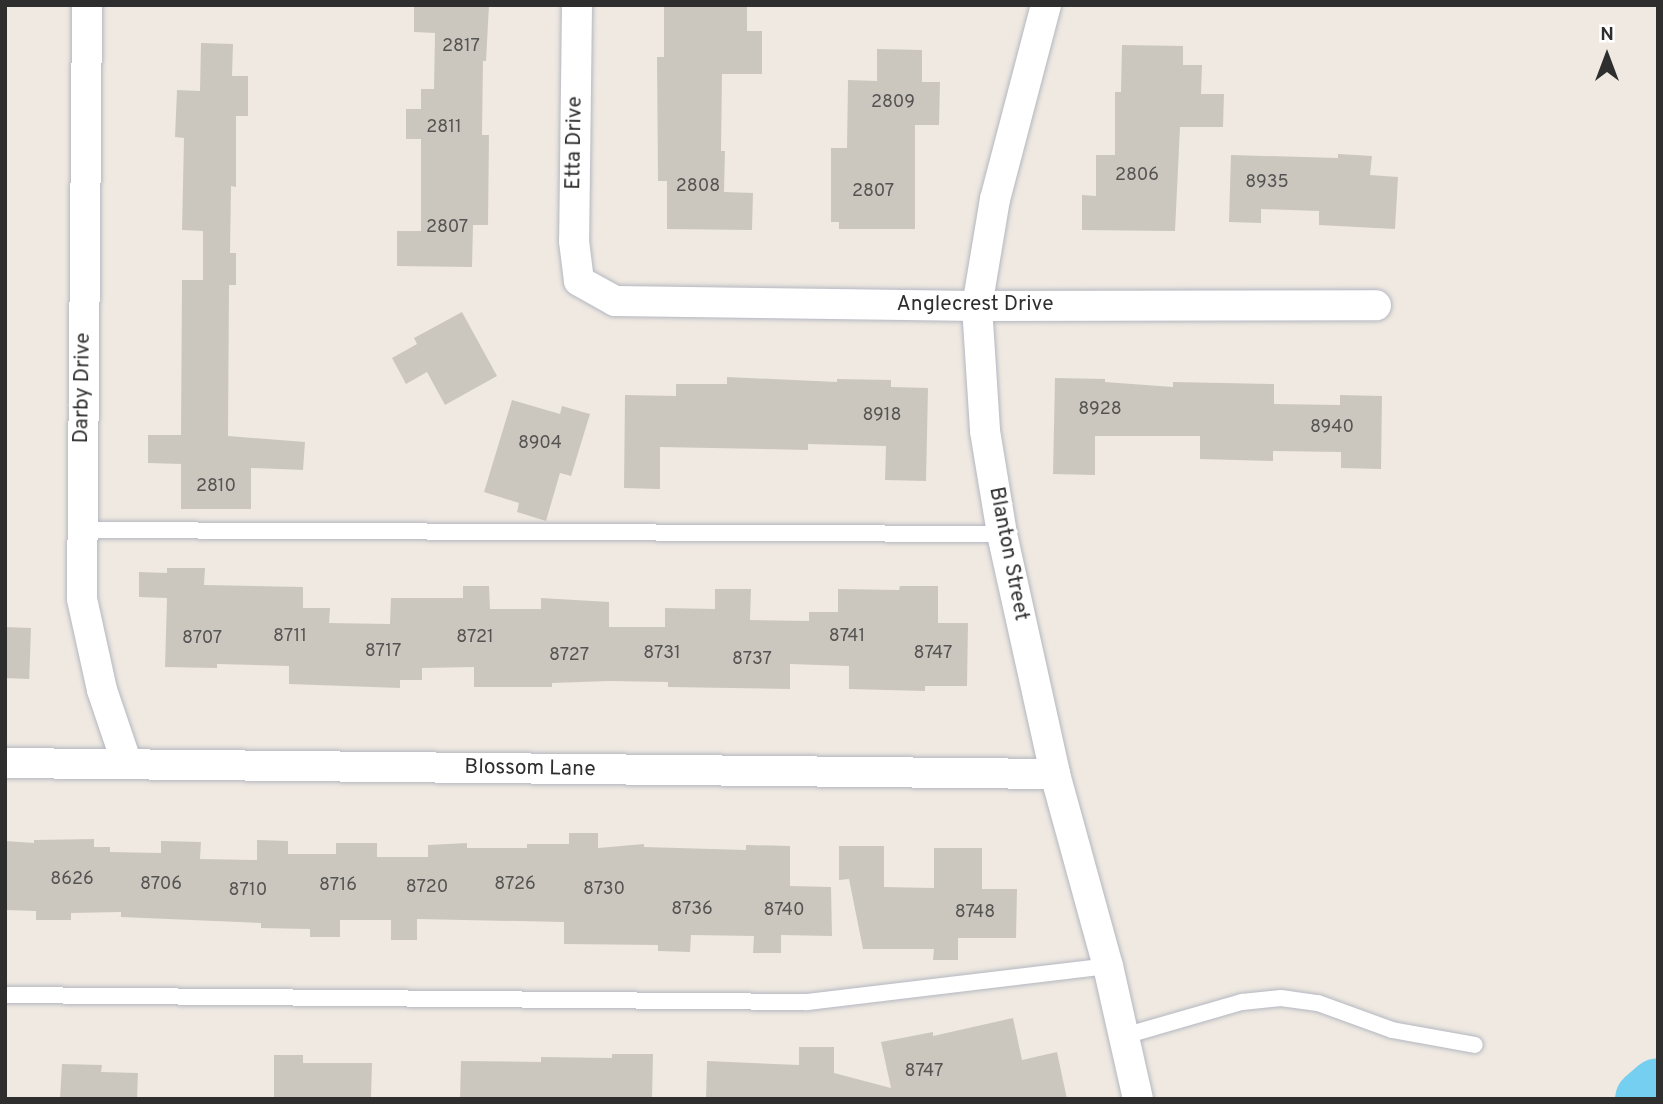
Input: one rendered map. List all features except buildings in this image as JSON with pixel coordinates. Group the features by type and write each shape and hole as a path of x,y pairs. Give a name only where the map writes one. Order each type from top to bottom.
{"street":[{"name":"Darby Drive","path":"87,5 82,599 102,690 127,764"},
{"name":"Etta Drive","path":"577,5 574,241 579,281"},
{"name":"Blanton Street","path":"1046,5 995,198 977,306 985,430 1002,534 1055,775 1108,966 1138,1099"},
{"name":"Anglecrest Drive","path":"579,281 615,301 977,306 1376,305"},
{"name":"Blossom Lane","path":"5,763 1055,775"}],"lane":[{"path":"82,530 1002,534"},
{"path":"5,995 807,1002 1108,966"},
{"path":"1124,1037 1242,1002 1281,998 1318,1003 1392,1030 1475,1045"}],"waterway":[{"path":"1644,1099 1658,1087"}]}
